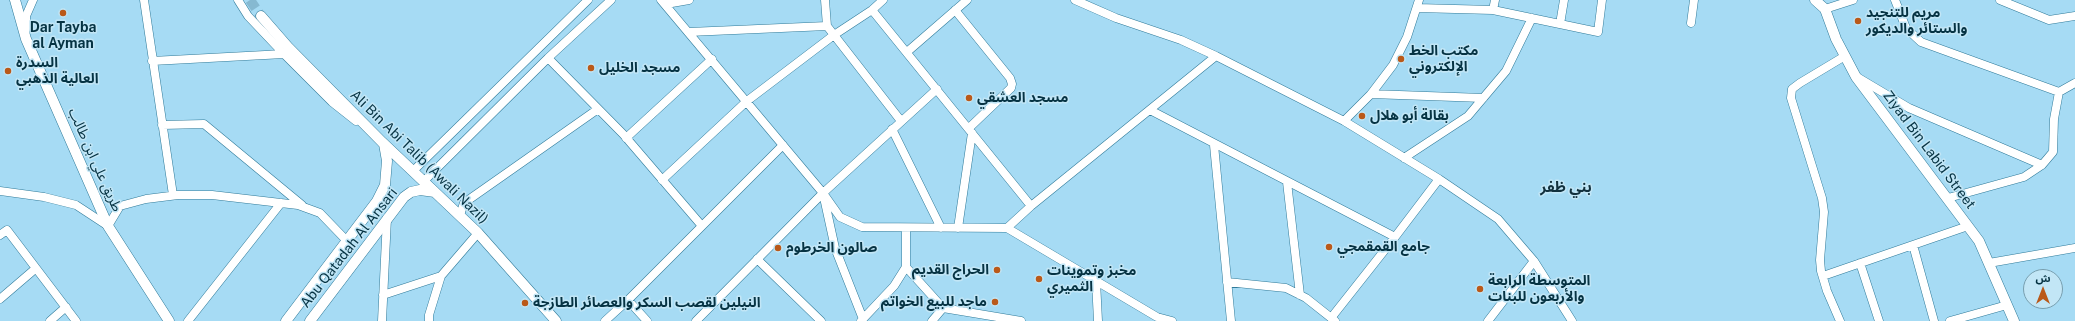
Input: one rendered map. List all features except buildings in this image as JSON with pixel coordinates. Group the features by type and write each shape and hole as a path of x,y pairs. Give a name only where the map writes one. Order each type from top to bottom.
{"main road":[{"name":"طريق علي ابن طالب","path":"15,0 26,39 108,226 169,321"},
{"path":"1814,0 1825,9"},
{"name":"Ziyad Bin Labid Street","path":"1825,9 1836,39 1856,77 1979,241 2014,321"},
{"name":"Ali Bin Abi Talib (Awali Nazil)","path":"261,16 288,48 383,143 478,233 556,321"},
{"name":"Abu Qatadah Al Ansari","path":"286,321 377,201 385,185 387,161 383,143"},
{"name":"Abu Qatadah Al Ansari","path":"310,321 404,197 411,192 434,192"}],"street":[{"path":"26,39 26,16 33,0"},
{"path":"144,0 172,195"},
{"path":"238,0 248,16 332,102 383,143"},
{"path":"413,171 588,0"},
{"path":"424,181 548,58 611,0"},
{"path":"664,2 689,0"},
{"path":"825,0 827,26 902,121"},
{"path":"662,180 747,101 834,35 872,10 883,0"},
{"path":"907,52 967,0"},
{"path":"1075,0 1116,18 1181,40 1216,56 1344,120 1438,179 1498,219 1534,261 1572,321"},
{"path":"1493,10 1495,0"},
{"path":"1560,24 1564,0"},
{"path":"1344,120 1371,94 1393,65 1407,37 1418,4 1493,10 1598,32 1602,0"},
{"path":"1692,23 1694,0"},
{"path":"1825,9 1852,0"},
{"path":"1895,0 1906,28 1921,42 2059,92 2075,83"},
{"path":"2000,0 2049,20 2075,16"},
{"path":"2022,0 2024,10"},
{"path":"664,2 747,101 840,217 862,227 1007,228 1157,317 1171,321"},
{"path":"872,10 1031,206"},
{"path":"955,10 1010,78 1012,84 1011,88 970,130 958,228"},
{"path":"1404,158 1468,116 1506,71 1532,18"},
{"path":"689,32 827,26"},
{"path":"152,61 284,54"},
{"path":"1007,228 1031,206 1216,56"},
{"path":"1840,321 1823,276 1820,260 1823,225 1822,198 1791,98 1792,89 1845,56"},
{"path":"548,58 626,138 702,226"},
{"path":"626,138 712,59"},
{"path":"1856,77 1908,108 2042,165"},
{"path":"696,321 822,193 937,89"},
{"path":"1948,198 2024,177 2042,165 2052,152 2054,119 2059,92"},
{"path":"1371,94 1483,98"},
{"path":"460,215 464,203 598,109"},
{"path":"1150,110 1214,145 1395,238"},
{"path":"162,125 204,124 304,207"},
{"path":"892,129 941,228"},
{"path":"605,321 628,300 783,145"},
{"path":"1214,145 1230,321"},
{"path":"1227,282 1286,288 1300,295 1333,319 1438,179"},
{"path":"1287,182 1300,295"},
{"path":"0,191 44,197 76,205 108,226 120,206 146,199 172,195 212,195 281,203 304,207 320,213 346,240"},
{"path":"822,193 835,248 862,320 894,286 906,267 906,228"},
{"path":"188,321 281,203"},
{"path":"382,321 387,218"},
{"path":"1823,276 1968,226"},
{"path":"0,235 7,230 35,270 76,321"},
{"path":"429,321 429,315 441,276 478,233"},
{"path":"1913,245 1934,321"},
{"path":"1989,263 2075,248"},
{"path":"757,259 821,321"},
{"path":"1488,321 1534,261"},
{"path":"1860,264 1879,321"},
{"path":"906,267 943,308 1021,321"},
{"path":"0,299 35,270"},
{"path":"383,295 441,276"},
{"path":"1096,281 1098,321"},
{"path":"628,300 647,321"},
{"path":"1950,321 2007,305"},
{"path":"50,321 66,307"},
{"path":"932,321 943,308"}],"tunnel":[{"path":"250,0 261,16"}],"place":[{"name":"Dar Tayba al Ayman","path":"63,13"},
{"name":"مريم للتنجيد والستائر والديكور","path":"1858,21"},
{"name":"مكتب الخط الإلكتروني","path":"1401,59"},
{"name":"مسجد الخليل","path":"591,68"},
{"name":"السدرة العالية الذهبي","path":"8,71"},
{"name":"مسجد العشقي","path":"969,98"},
{"name":"بقالة أبو هلال","path":"1362,116"},
{"name":"جامع القمقمجي","path":"1329,247"},
{"name":"صالون الخرطوم","path":"778,248"},
{"name":"الحراج القديم","path":"997,270"},
{"name":"مخبز وتموينات الثميري","path":"1039,279"},
{"name":"المتوسطة الرابعة والأربعون للبنات","path":"1480,289"},
{"name":"ماجد للبيع الخواتم","path":"995,302"},
{"name":"النيلين لقصب السكر والعصائر الطازجة","path":"525,303"}],"district":[{"name":"بني ظفر","path":"1566,187"}]}
